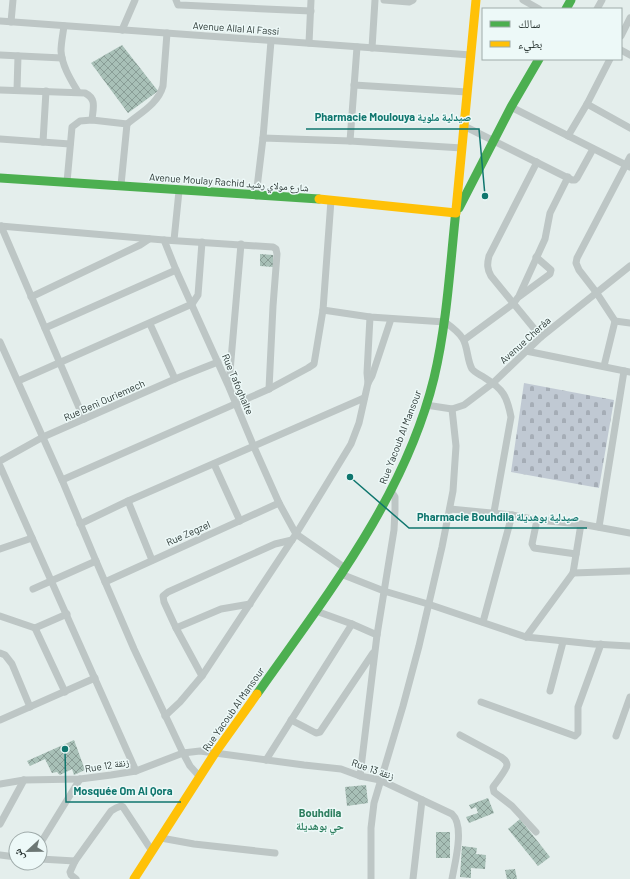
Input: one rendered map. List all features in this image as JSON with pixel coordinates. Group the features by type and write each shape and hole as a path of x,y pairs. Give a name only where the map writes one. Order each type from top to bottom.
{"street":[{"path":"11,22 13,0"},
{"path":"122,30 135,0"},
{"path":"176,0 178,5 224,4 311,11"},
{"path":"309,43 312,0"},
{"path":"372,48 375,0"},
{"path":"384,0 409,2 413,0"},
{"name":"Rue Yacoub Al Mansour","path":"134,879 215,753 316,611 376,520 392,491 409,450 426,405 436,371 446,322 476,0"},
{"path":"523,0 537,8"},
{"path":"622,34 630,18"},
{"name":"Avenue Allal Al Fassi","path":"0,21 471,55"},
{"path":"64,26 62,58 78,92"},
{"path":"67,182 72,127 74,125 80,121 92,120 126,124 158,100 164,86 167,33"},
{"path":"256,196 263,138 271,41"},
{"path":"350,141 357,47"},
{"path":"0,55 62,58"},
{"path":"17,90 18,56"},
{"path":"456,213 537,60"},
{"path":"568,136 587,104 609,60"},
{"path":"354,85 467,92"},
{"path":"0,90 85,93 92,97 94,101 92,120"},
{"path":"43,142 46,91"},
{"path":"587,104 630,128"},
{"path":"512,107 628,167"},
{"path":"121,185 126,124"},
{"path":"464,126 575,180 593,149"},
{"path":"263,138 350,141 462,148"},
{"path":"0,139 70,144"},
{"path":"604,366 615,321 576,264 577,258 628,167 630,157"},
{"path":"537,162 489,256 487,264 491,276 541,337"},
{"path":"464,340 513,304 519,296 545,239 550,212 568,177"},
{"name":"Avenue Moulay Rachid شارع مولاي رشيد","path":"0,178 331,200 456,213"},
{"path":"174,240 179,191"},
{"path":"62,480 269,389 314,364 323,310 331,200"},
{"path":"84,419 1,226 149,239 273,247 276,249 277,254 269,389"},
{"path":"31,297 140,246 149,239"},
{"name":"Rue Tafoghalte","path":"164,240 294,537"},
{"path":"18,381 60,364 192,304 198,295 202,242"},
{"path":"228,385 241,244"},
{"path":"519,296 550,274 551,270 536,257"},
{"name":"Avenue Cherâa","path":"452,409 464,405 493,383 541,337 630,266"},
{"path":"44,328 176,270"},
{"path":"323,310 370,317 446,322 454,328 464,340 470,365 474,371 493,383 502,391 508,402 511,417 494,512"},
{"path":"368,383 366,374 370,317"},
{"path":"165,716 180,702 202,676 294,537 351,444 360,423 368,383 372,376 391,319"},
{"path":"615,321 630,323"},
{"path":"150,324 174,379"},
{"path":"0,342 62,480 96,562 182,753 190,766 200,777"},
{"path":"526,351 627,371 599,527"},
{"name":"Rue Beni Ouriemech","path":"0,462 43,437 174,379 218,362"},
{"path":"80,524 128,501 364,398"},
{"path":"371,879 371,817 380,780 403,706 428,604 450,509 454,477 456,446 452,409 426,405"},
{"path":"214,464 240,521"},
{"path":"0,466 136,771"},
{"path":"360,776 377,634 394,530 395,498 392,491"},
{"path":"128,501 152,560"},
{"name":"Rue Zegzel","path":"105,582 279,503"},
{"path":"450,509 494,512 536,520 581,524 630,533"},
{"path":"483,622 512,515"},
{"path":"536,520 532,544 534,548 576,554"},
{"path":"526,637 573,573 581,524"},
{"path":"294,537 343,571 384,591 526,637 563,642 630,646"},
{"path":"202,676 176,628 164,602 163,596 168,592 294,537"},
{"path":"0,549 32,538"},
{"path":"33,589 96,562"},
{"path":"573,573 630,571"},
{"path":"176,628 222,609 250,604"},
{"path":"316,611 377,634"},
{"path":"0,616 35,628 67,614"},
{"path":"266,760 352,624"},
{"path":"35,628 65,692"},
{"path":"550,691 563,642"},
{"path":"482,702 566,733 576,735 578,733 578,707 601,644"},
{"path":"291,720 316,734 320,732 375,650"},
{"path":"0,653 5,655 12,664 30,707"},
{"path":"0,720 95,678"},
{"path":"616,736 630,697"},
{"path":"460,735 506,761 506,769 493,787 494,792 512,806 536,832"},
{"name":"Rue 12 زنقة","path":"0,784 24,780 80,779 136,771 182,753 194,751 215,753"},
{"name":"Rue 13 زنقة","path":"215,753 341,769 360,776 380,780 452,814 457,821 459,836 452,879"},
{"path":"48,831 80,779"},
{"path":"0,824 24,780"},
{"path":"412,879 422,800"},
{"path":"76,879 70,872 75,861 111,811 121,806 152,851"},
{"path":"161,838 194,844 275,853"},
{"path":"48,859 75,861"}],"green space":[{"path":"524,383 614,400 599,488 511,472"}],"building":[{"path":"122,45 158,91 128,113 91,63"},
{"path":"260,254 273,255 273,267 260,266"},
{"path":"74,740 85,770 74,775 72,769 60,775 57,772 52,773 45,759 30,766 27,761"},
{"path":"366,785 368,803 347,806 345,787"},
{"path":"488,798 494,813 469,823 466,817 478,813 476,807 471,809 469,805"},
{"path":"520,819 550,857 538,866 508,829"},
{"path":"436,832 450,832 450,858 436,858"},
{"path":"462,846 477,848 476,854 486,855 485,869 471,868 471,878 460,877"},
{"path":"515,869 517,879 507,879 505,870"}],"traffic: fast":[{"path":"567,8 571,0"},
{"path":"459,208 511,107 538,60"},
{"path":"0,178 319,199"},
{"path":"257,694 336,582 360,544 404,464 421,422 434,378 448,294 456,210"}],"traffic: slow":[{"path":"456,210 476,0"},
{"path":"319,199 456,213"},
{"path":"134,879 215,753 257,694"}],"place":[{"name":"Pharmacie Moulouya صيدلية ملوية","path":"485,196"},
{"name":"Pharmacie Bouhdila صيدلية بوهديلة","path":"350,477"},
{"name":"Mosquée Om Al Qora","path":"65,749"}],"district":[{"name":"Bouhdila حي بوهديلة","path":"320,818"}]}
